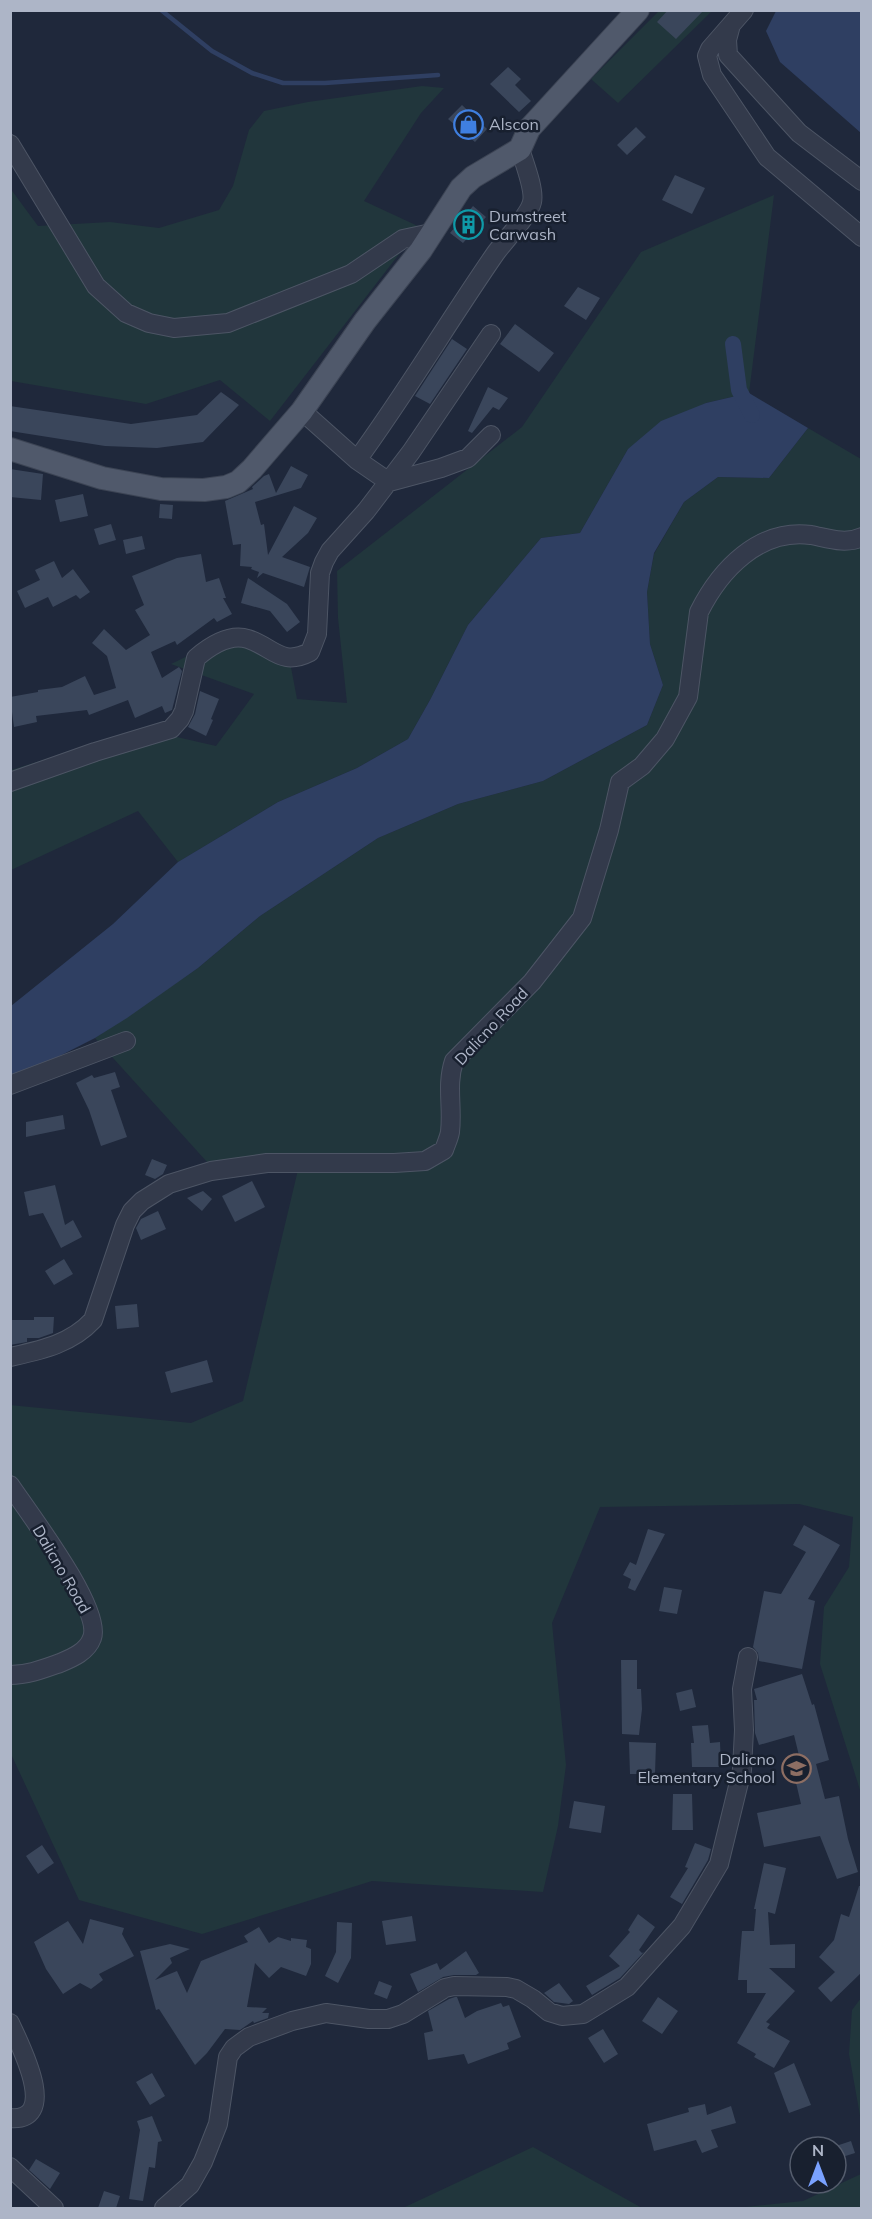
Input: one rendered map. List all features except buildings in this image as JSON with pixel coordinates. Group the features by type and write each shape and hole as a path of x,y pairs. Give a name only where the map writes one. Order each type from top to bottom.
{"main road":[{"path":"10,449 102,478 161,489 204,490 238,483 302,411 365,321 421,250 461,188 473,177 520,149 530,129 638,10"}],"street":[{"path":"738,17 727,40 728,55 799,133 861,181"},
{"path":"738,17 710,49 707,56 712,75 771,162 861,237"},
{"path":"10,144 96,286 126,313 149,323 174,328 228,323 351,274 403,239 431,233"},
{"path":"357,460 384,423 496,252 529,210 533,201 520,149"},
{"path":"14,777 171,729 184,711 196,658 221,640 247,639 279,656 293,659 310,652 317,634 320,573 330,551 389,482 491,334"},
{"path":"302,411 357,460 389,482 468,458 491,435"},
{"name":"Dalicno Road","path":"10,1357 67,1341 93,1320 112,1260 132,1211 142,1200 169,1184 211,1171 267,1162 394,1163 425,1161 444,1150 450,1132 448,1091 454,1061 532,982 582,918 609,830 620,782 642,766 665,738 688,697 699,612 722,575 751,548 771,538 810,535 834,540 856,540 861,537"},
{"path":"10,1085 126,1041"},
{"name":"Dalicno Road","path":"10,1485 62,1561 88,1606 93,1636 88,1646 75,1657 22,1675 10,1675"},
{"path":"164,2208 190,2185 203,2162 218,2124 228,2057 234,2048 249,2037 292,2021 326,2013 369,2019 388,2019 403,2014 445,1988 454,1986 516,1989 549,2012 562,2016 583,2014 627,1988 681,1926 719,1864 742,1770 744,1730 742,1689 748,1657"},
{"path":"10,2023 33,2076 35,2093 32,2110 27,2116 19,2119 10,2118"},
{"path":"10,2167 54,2208"}],"green space":[{"path":"659,11 712,11 618,103 591,79"},
{"path":"422,86 444,88 421,113 364,201 420,227 270,421 220,380 146,404 11,381 10,188 38,226 110,222 159,228 219,210 233,186 249,130 264,111 308,102"},
{"path":"774,195 749,393 706,403 628,449 580,533 541,538 468,625 408,739 357,768 278,802 178,862 138,811 11,870 11,770 142,729 216,746 254,694 171,664 231,635 290,662 297,699 347,703 338,618 337,571 522,427 641,252"},
{"path":"808,428 861,459 861,1793 820,1664 824,1607 849,1567 853,1517 799,1504 600,1507 552,1623 566,1765 558,1826 543,1892 372,1881 202,1934 79,1900 11,1754 10,1405 191,1423 243,1401 302,1153 207,1162 95,1038 198,968 260,916 378,838 458,804 543,781 647,725 663,685 650,644 647,592 654,554 684,502 718,477 769,478"},
{"path":"861,1998 861,2121 849,2054 852,2010"},
{"path":"533,2147 642,2208 404,2208 405,2207"},
{"path":"861,2174 861,2208 736,2208 803,2201 816,2195 848,2195 848,2180"}],"water":[{"path":"776,11 861,11 861,133 780,62 766,31"},
{"path":"749,393 808,428 769,478 718,477 684,502 654,553 647,592 650,644 663,685 647,725 543,781 458,804 378,838 260,916 198,968 127,1018 95,1038 34,1069 11,1077 11,1006 113,924 178,862 278,802 357,768 408,739 468,625 541,538 580,533 628,449 661,421 706,403"}],"waterway":[{"path":"161,10 212,51 252,73 283,83 325,83 438,75"},
{"path":"733,344 739,390 752,415"}],"place":[{"name":"Alscon","path":"468,124"},
{"name":"Dumstreet Carwash","path":"468,225"},
{"name":"Dalicno Elementary School","path":"796,1768"}]}
